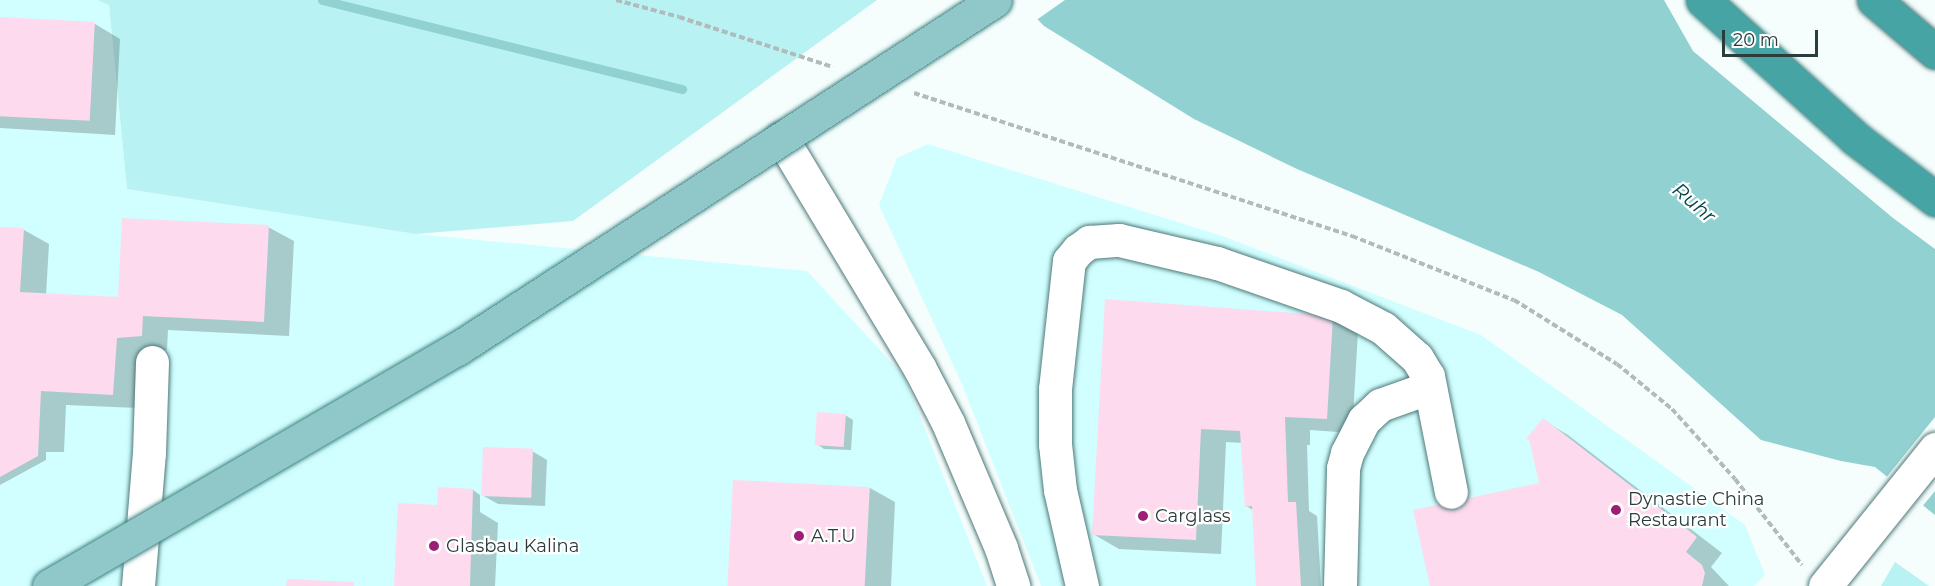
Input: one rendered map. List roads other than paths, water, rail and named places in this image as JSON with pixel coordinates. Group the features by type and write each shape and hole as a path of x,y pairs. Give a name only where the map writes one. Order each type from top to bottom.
{"highway":[{"path":"1703,0 1855,138 1935,199"},
{"path":"1874,0 1935,51"}],"main road":[{"path":"49,586 457,349 995,0"}],"street":[{"path":"782,139 919,366 943,414 1000,548 1013,586"},
{"path":"1082,586 1060,490 1055,444 1055,389 1069,261 1078,249 1089,242 1119,240 1154,246 1217,263 1341,306 1383,328 1417,358 1428,376 1451,492"},
{"path":"138,586 150,453 152,362"},
{"path":"1340,586 1343,468 1347,453 1364,420 1380,405 1419,391 1428,382"},
{"path":"1816,579 1846,560 1935,449"}],"water":[{"name":"Ruhr","path":"1019,0 1664,0 1693,51 1893,218 1935,249 1935,515 1875,467 1841,461 1761,440 1622,315 1539,272 1297,169 1194,119 1044,26"}],"waterway":[{"path":"322,0 682,89"}],"place":[{"name":"Dynastie China Restaurant","path":"1616,510"},
{"name":"Carglass","path":"1143,516"},
{"name":"A.T.U","path":"799,536"},
{"name":"Glasbau Kalina","path":"434,546"}]}
